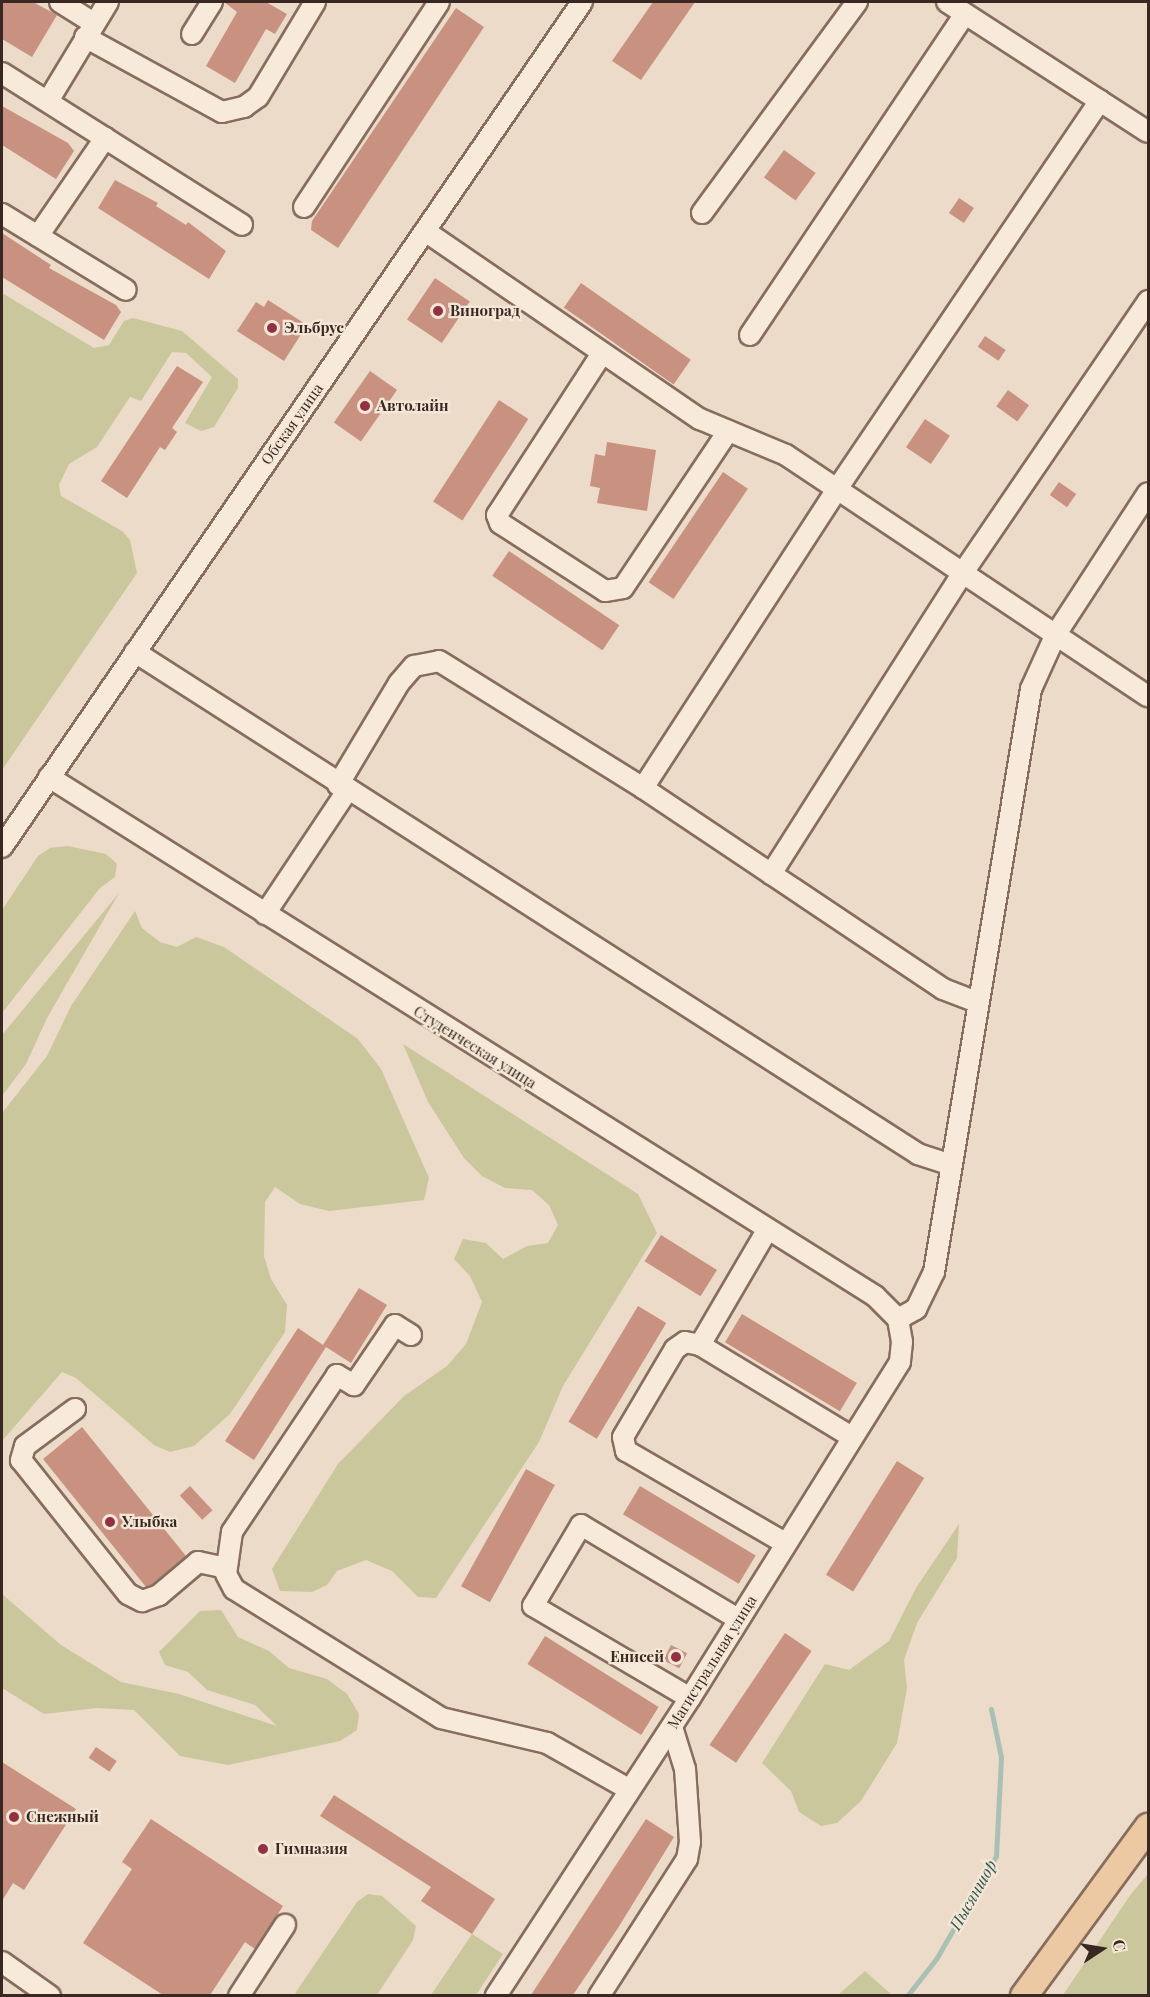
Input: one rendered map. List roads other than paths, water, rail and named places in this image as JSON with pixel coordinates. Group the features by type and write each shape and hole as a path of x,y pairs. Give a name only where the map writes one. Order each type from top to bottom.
{"main road":[{"path":"1024,1995 1149,1827"}],"street":[{"path":"60,2 89,30 222,112 244,107 258,97 312,2"},
{"path":"48,101 108,2"},
{"path":"192,34 212,2"},
{"path":"304,207 439,2"},
{"name":"Обская улица","path":"2,847 582,2"},
{"path":"702,213 857,2"},
{"path":"947,2 1149,132"},
{"path":"750,335 965,14"},
{"path":"2,73 242,225"},
{"path":"643,789 837,489 1100,101"},
{"path":"38,236 105,138"},
{"path":"2,214 126,290"},
{"path":"425,231 601,355 700,419 786,456 1149,696"},
{"path":"771,874 964,572 1149,301"},
{"path":"601,355 497,515 500,523 605,591 622,588 728,430"},
{"path":"898,1319 916,1309 927,1292 951,1165 1031,689 1056,634 1149,493"},
{"path":"135,652 342,788 918,1154 951,1165"},
{"path":"264,914 342,788 399,683 414,666 439,661 643,789 943,989 977,1002"},
{"name":"Студенческая улица","path":"49,777 766,1232 875,1296 898,1319"},
{"path":"700,1345 766,1232"},
{"name":"Магистральная улица","path":"496,1995 672,1727 900,1362 902,1342 898,1319"},
{"path":"411,1335 395,1325 354,1385 337,1375 232,1532 226,1568 234,1589 441,1718 547,1743 630,1790"},
{"path":"785,1543 626,1450 623,1437 675,1349 685,1342 700,1345 852,1437"},
{"path":"75,1409 25,1446 21,1460 128,1594 142,1601 159,1595 198,1562 226,1568"},
{"path":"690,1698 533,1606 581,1525 738,1619"},
{"path":"599,1995 687,1859 690,1842 685,1769 672,1727"},
{"path":"239,1995 285,1925"},
{"path":"2,1962 50,1995"}],"waterway":[{"name":"Пысяншор","path":"907,1996 936,1959 996,1856 1001,1757 991,1709"}],"place":[{"name":"Виноград","path":"438,311"},
{"name":"Эльбрус","path":"272,328"},
{"name":"Автолайн","path":"365,406"},
{"name":"Улыбка","path":"110,1522"},
{"name":"Енисей","path":"676,1657"},
{"name":"Снежный","path":"14,1817"},
{"name":"Гимназия","path":"263,1849"}]}
